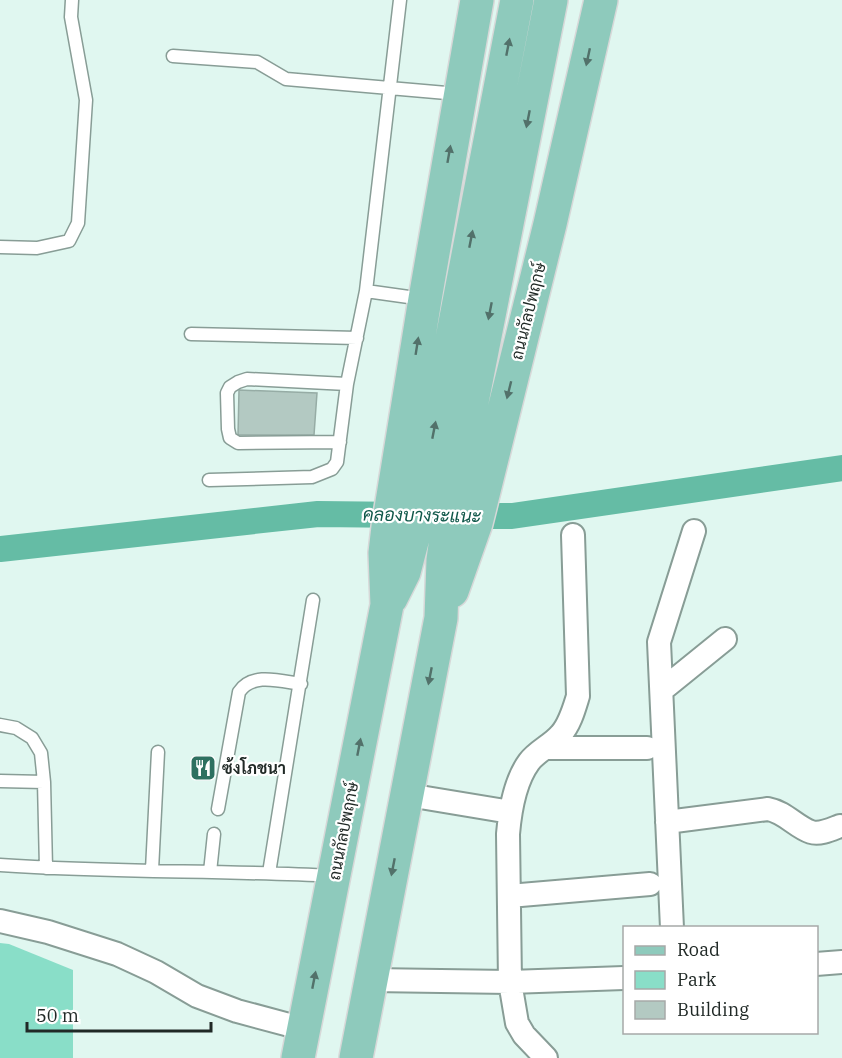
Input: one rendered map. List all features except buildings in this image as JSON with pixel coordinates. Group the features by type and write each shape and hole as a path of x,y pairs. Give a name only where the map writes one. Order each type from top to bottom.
{"main road":[{"name":"ถนนกัลปพฤกษ์","path":"356,1058 441,618 443,560 432,525 409,487 425,299 477,0"},
{"name":"ถนนกัลปพฤกษ์","path":"409,487 517,0"},
{"name":"ถนนกัลปพฤกษ์","path":"471,484 551,0"},
{"name":"ถนนกัลปพฤกษ์","path":"301,1044 387,605 385,553 432,525 471,484 550,224 601,0"}],"street":[{"path":"672,926 659,642 694,531"},
{"path":"546,1058 524,1035 517,1023 510,982 508,834 510,812 526,767 561,734 570,720 578,696 573,535"},
{"path":"662,690 725,639"},
{"path":"546,748 647,748"},
{"path":"408,795 510,812"},
{"path":"667,822 768,809 776,810 813,833 840,826"},
{"path":"509,896 650,884"},
{"path":"0,921 48,932 117,954 156,972 197,996 237,1011 301,1044"},
{"path":"818,964 842,962"},
{"path":"371,980 510,982 623,978"}],"lane":[{"path":"0,247 37,248 69,241 78,224 86,100 71,17 72,0"},
{"path":"209,480 312,477 333,469 337,462 347,384 366,291 400,0"},
{"path":"173,56 257,62 286,79 459,94"},
{"path":"366,291 425,299"},
{"path":"192,334 357,338"},
{"path":"339,442 237,443 230,438 228,429 227,393 230,387 247,379 347,384"},
{"path":"268,873 301,684 313,600"},
{"path":"218,808 239,692 243,685 251,680 261,679 301,684"},
{"path":"0,725 16,728 32,738 41,753 46,868"},
{"path":"152,870 158,752"},
{"path":"0,781 44,782"},
{"path":"210,872 214,834"},
{"path":"0,865 334,876"}],"green space":[{"path":"0,943 9,944 73,970 73,1058 0,1058"}],"waterway":[{"name":"คลองบางระแนะ","path":"460,516 512,516 842,468"},
{"name":"คลองบางระแนะ","path":"0,549 318,514 409,515"}],"place":[{"name":"ซ้งโภชนา","path":"203,768"}]}
